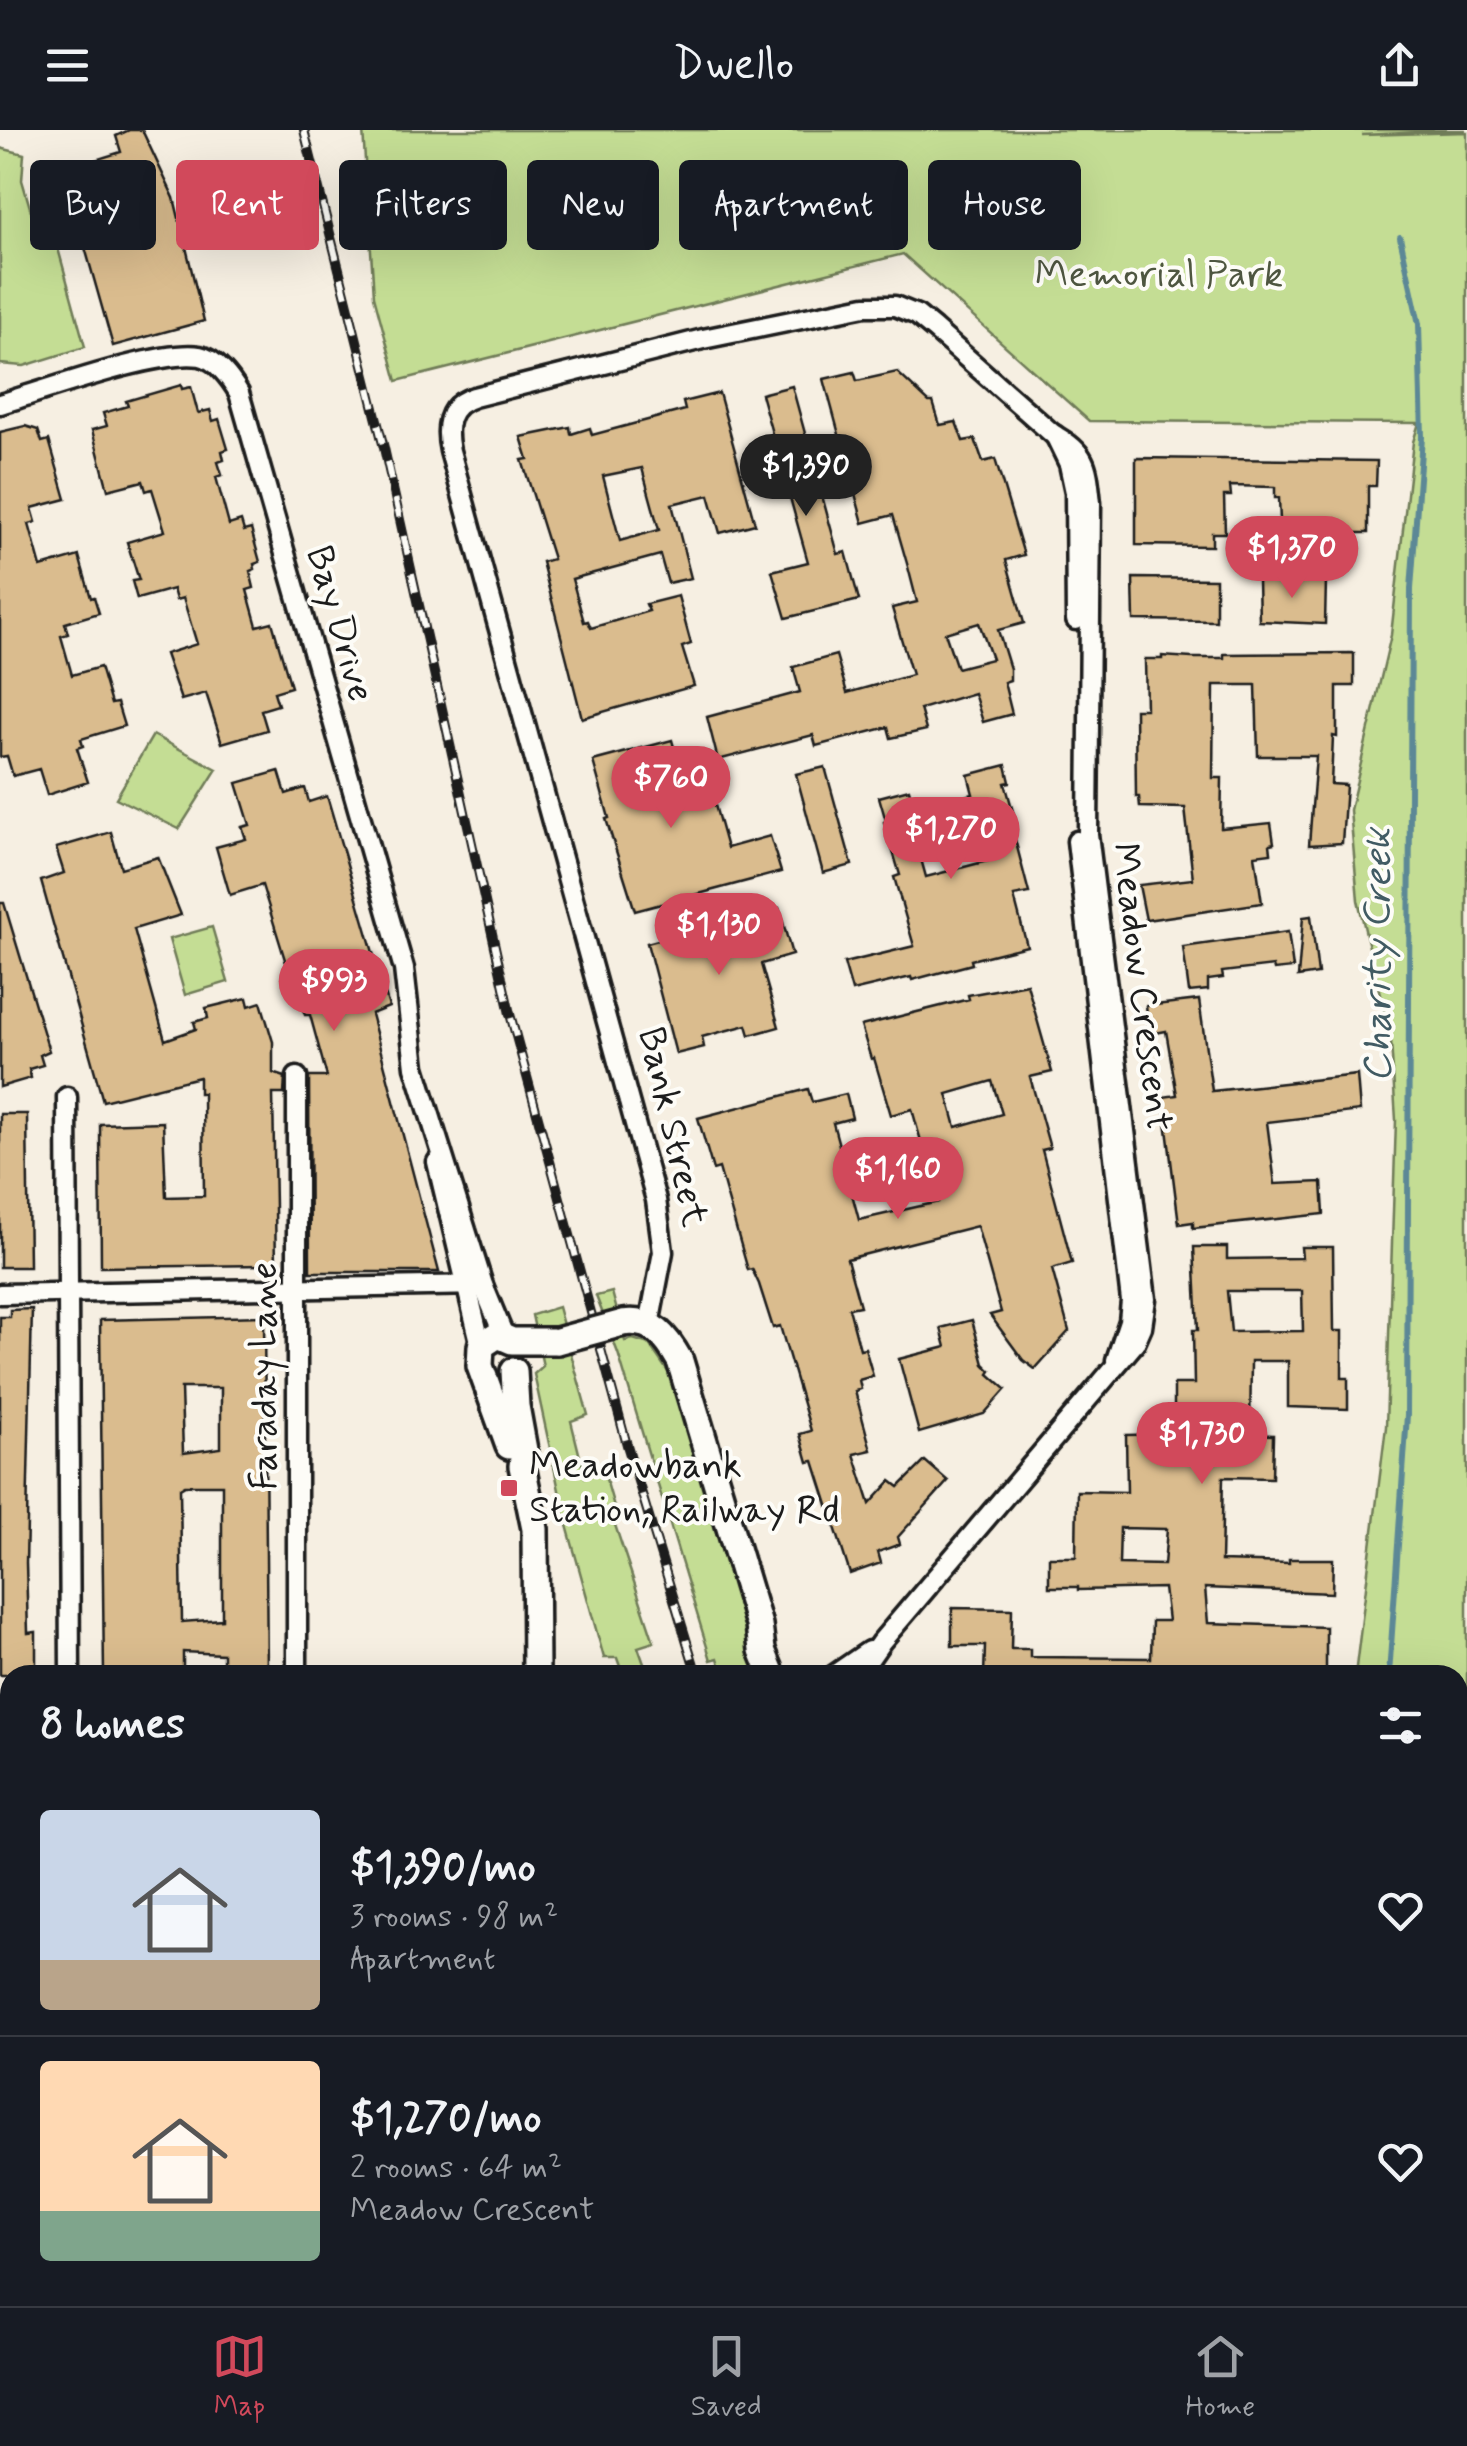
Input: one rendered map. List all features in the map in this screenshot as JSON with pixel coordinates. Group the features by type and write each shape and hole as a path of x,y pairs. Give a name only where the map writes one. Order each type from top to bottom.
{"main road":[{"path":"536,1665 536,1529 522,1466 511,1454 516,1352 636,1324 667,1340 685,1373 768,1665"},
{"path":"758,1625 784,1665"}],"street":[{"name":"Meadow Crescent","path":"457,404 474,396 703,340 865,306 895,306 934,328 1054,435 1078,449 1087,466 1088,834 1146,1299 1142,1327 1135,1343 865,1665"},
{"name":"Bay Drive","path":"0,404 124,368 166,358 201,356 226,374 239,393 404,969 415,1066 454,1185 475,1285 516,1352"},
{"name":"Bank Street","path":"457,404 447,430 450,451 656,1200 663,1252 636,1324"},
{"name":"Faraday Lane","path":"296,1665 298,1078"},
{"path":"67,1097 70,1665"},
{"path":"0,1294 475,1285"},
{"name":"Meadow Crescent","path":"848,1665 881,1642"}],"green space":[{"name":"Memorial Park","path":"363,130 1466,130 1362,135 1467,132 1467,1665 1356,1665 1386,1427 1396,1120 1391,1041 1358,900 1350,810 1391,635 1413,442 1419,423 1089,421 903,254 397,381 374,296 371,250 507,250 507,160 365,160"},
{"path":"0,148 24,154 22,180 30,208 30,250 58,250 85,347 24,366 0,364"},
{"path":"153,735 217,769 179,829 116,798"},
{"path":"212,927 228,982 185,995 169,939"},
{"path":"612,1292 625,1341 649,1344 677,1385 760,1665 720,1665 718,1658 711,1660 618,1353 596,1296"},
{"path":"558,1307 588,1415 571,1421 585,1477 604,1472 617,1517 613,1519 654,1642 638,1647 644,1665 619,1665 617,1658 604,1658 565,1518 534,1374 543,1366 532,1315"}],"building":[{"path":"142,130 174,198 176,250 187,250 204,321 113,346 86,250 156,250 156,160 95,160 121,152 116,136"},
{"path":"854,372 857,381 897,372 933,402 940,425 956,422 963,441 975,439 983,462 995,459 1024,555 1006,560 1024,623 998,630 1010,669 1010,680 1004,682 1012,714 983,722 974,693 920,709 926,730 891,738 888,727 816,746 813,735 718,760 707,717 800,692 793,667 836,655 847,693 912,675 892,608 917,602 893,515 863,523 824,379","holes":["979,623 992,659 957,668 945,633"]},
{"path":"181,385 182,389 191,387 198,413 210,410 213,421 219,419 228,449 222,451 224,460 218,462 222,475 216,477 229,525 241,521 244,531 251,529 260,562 250,571 254,588 247,590 257,626 272,622 291,687 274,692 278,705 261,710 267,730 222,743 206,693 181,700 165,654 197,644 183,598 176,600 173,589 137,599 132,581 139,580 127,542 165,531 152,489 146,491 143,481 108,490 92,430 107,426 103,413 128,406 126,401"},
{"path":"792,386 838,554 846,552 859,600 786,618 772,571 808,562 761,394"},
{"path":"719,393 755,524 720,533 709,495 672,504 691,578 668,583 660,555 572,579 584,622 588,621 591,628 649,611 646,604 678,596 691,644 682,647 694,686 582,718 542,562 553,559 522,460 528,459 521,437 570,427 571,434 590,428 592,435 685,410 683,402","holes":["642,468 659,530 620,541 603,476"]},
{"path":"25,426 38,430 42,442 49,440 66,499 32,508 36,522 29,524 41,567 79,556 99,613 65,623 68,634 61,636 72,675 100,667 111,704 117,703 124,726 81,739 83,746 77,748 88,782 47,795 39,769 13,776 7,756 0,757 0,432"},
{"path":"1136,458 1377,461 1376,486 1368,486 1368,533 1355,533 1356,546 1281,545 1275,487 1230,486 1231,496 1224,496 1225,533 1212,533 1212,546 1136,545"},
{"path":"1133,578 1216,579 1216,621 1134,620"},
{"path":"1258,579 1326,579 1325,624 1259,621"},
{"path":"1354,653 1354,686 1337,686 1337,737 1333,736 1331,784 1346,785 1342,843 1309,845 1316,756 1258,756 1256,685 1214,685 1213,778 1222,778 1221,828 1271,823 1271,853 1255,855 1262,903 1146,920 1139,885 1193,879 1185,808 1140,807 1136,797 1135,709 1146,709 1145,659"},
{"path":"672,740 688,797 711,791 727,848 770,836 781,872 635,911 606,819 609,818 593,761"},
{"path":"1006,765 1010,782 1005,783 1014,815 1009,816 1029,893 1014,896 1027,946 912,980 911,977 852,991 844,963 914,946 894,877 900,875 879,797 909,789 915,810 973,794 968,775","holes":["978,824 987,861 926,877 916,841"]},
{"path":"825,767 852,865 823,873 796,774"},
{"path":"279,771 286,794 305,788 309,802 327,796 389,1007 371,1014 439,1272 310,1272 309,1077 327,1077 310,1015 305,1015 298,1002 262,885 230,895 216,847 246,839 242,827 250,825 237,783"},
{"path":"111,832 121,868 158,857 181,915 134,929 165,1040 196,1029 194,1022 208,1018 206,1008 247,998 249,1006 261,1002 273,1042 273,1073 285,1077 284,1094 273,1094 276,1265 101,1267 100,1124 163,1122 166,1197 204,1196 203,1093 199,1093 199,1077 103,1101 41,881 64,873 56,848"},
{"path":"0,903 4,903 49,1051 40,1055 43,1065 29,1069 31,1078 0,1087"},
{"path":"779,908 792,955 761,964 779,1027 750,1035 747,1025 702,1037 704,1047 676,1054 647,943"},
{"path":"1311,916 1318,974 1298,977 1303,917"},
{"path":"1288,932 1293,968 1274,970 1273,966 1222,972 1223,978 1208,980 1208,990 1189,992 1183,947"},
{"path":"1027,984 1052,1072 1030,1077 1050,1148 1042,1150 1072,1263 1052,1269 1069,1331 1035,1369 1023,1360 990,1315 1001,1312 977,1226 847,1259 860,1306 849,1308 860,1349 865,1348 873,1376 859,1380 861,1389 855,1391 871,1450 854,1454 870,1504 891,1481 899,1487 925,1461 948,1481 898,1537 900,1544 878,1552 881,1563 850,1574 814,1461 808,1462 800,1434 811,1431 780,1326 773,1328 759,1284 752,1269 748,1270 719,1168 713,1170 698,1118 808,1089 812,1102 846,1094 852,1118 833,1123 859,1220 938,1202 912,1109 891,1115 861,1026 969,999 968,995","holes":["992,1081 1002,1114 956,1127 947,1094"]},
{"path":"1199,1000 1212,1091 1357,1075 1360,1111 1267,1122 1275,1184 1322,1182 1324,1214 1193,1228 1193,1222 1179,1224 1163,1097 1177,1095 1166,1031 1150,1034 1146,1006"},
{"path":"0,1114 27,1114 29,1267 0,1267"},
{"path":"1194,1247 1227,1247 1227,1259 1302,1258 1301,1247 1333,1247 1334,1331 1342,1331 1342,1378 1348,1378 1348,1409 1288,1407 1288,1361 1251,1361 1250,1434 1273,1435 1272,1478 1223,1477 1221,1561 1289,1563 1289,1559 1333,1559 1332,1593 1205,1588 1208,1623 1326,1627 1326,1665 984,1665 985,1646 952,1646 952,1608 1012,1609 1011,1649 1030,1649 1030,1657 1151,1658 1152,1621 1168,1621 1164,1588 1049,1587 1049,1557 1076,1557 1077,1491 1127,1492 1126,1435 1174,1434 1174,1384 1194,1384 1193,1330 1198,1330","holes":["1227,1291 1302,1291 1303,1331 1231,1332","1120,1528 1167,1529 1164,1565 1119,1564"]},
{"path":"32,1309 26,1563 28,1633 36,1632 36,1665 0,1665 0,1317 10,1317 10,1310"},
{"path":"264,1316 267,1665 223,1665 223,1654 183,1652 183,1665 104,1665 100,1320","holes":["181,1388 221,1388 221,1448 183,1453","222,1485 222,1619 182,1622 180,1488"]},
{"path":"972,1320 984,1364 1006,1389 984,1414 919,1433 899,1359 946,1347 941,1328"}],"waterway":[{"name":"Charity Creek","path":"1390,1665 1407,1415 1411,589 1422,437 1419,324 1400,237"}],"railway":[{"path":"304,130 384,448 510,1014 627,1445 694,1665"}],"place":[{"name":"Meadowbank Station, Railway Rd","path":"509,1488"}]}
